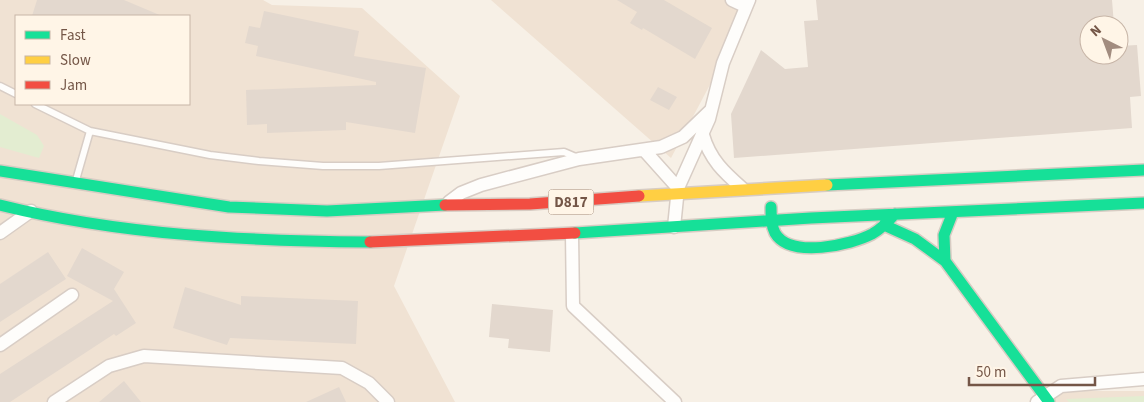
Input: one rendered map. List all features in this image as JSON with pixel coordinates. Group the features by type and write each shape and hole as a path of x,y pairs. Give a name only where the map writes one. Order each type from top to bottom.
{"main road":[{"name":"D817","path":"0,170 12,174 228,207 327,211 445,205 530,204 677,192 1144,170"},
{"path":"772,188 770,221 783,241 801,249 812,249 860,240 884,225 895,214"},
{"name":"D817","path":"0,205 119,227 226,239 327,243 572,234 674,226 895,214 1144,203"},
{"path":"945,261 944,235 953,212"},
{"path":"884,225 915,239 945,261 1044,400"}],"street":[{"path":"674,226 677,192 709,119 723,63 747,3 732,0"},
{"path":"445,205 461,193 480,185 579,159 662,147 678,140 710,112"},
{"path":"703,135 715,163 743,189"},
{"path":"644,150 677,192"},
{"path":"0,233 31,211"},
{"path":"572,234 574,306 675,402"},
{"path":"0,345 72,296"},
{"path":"54,402 109,366 144,356 342,368 369,383 388,402"},
{"path":"1044,400 1060,386 1144,379"}],"lane":[{"path":"0,86 15,94"},
{"path":"37,105 90,131 210,155 323,166 379,166 564,152 579,159"},
{"path":"76,183 90,131"}],"shaded area":[{"path":"0,0 263,0 272,5 362,8 460,96 394,286 455,402 0,402"},
{"path":"491,0 755,0 671,158"},
{"path":"1045,391 1144,391 1144,402 1055,402"}],"green space":[{"path":"0,114 37,135 44,146 39,158 0,147"},
{"path":"1144,396 1144,402 1069,402 1066,399"}],"building":[{"path":"37,0 124,0 160,15 32,15"},
{"path":"617,0 664,0 712,28 695,59 643,28 642,30 630,23 637,12"},
{"path":"816,0 1112,0 1113,15 1079,15 1079,65 1129,65 1129,45 1137,45 1141,96 1130,97 1132,128 734,158 731,114 761,50 785,69 808,67 804,21 818,20"},
{"path":"264,11 359,31 354,56 426,68 415,133 346,122 346,130 267,133 267,124 247,125 246,90 376,85 376,82 256,56 258,46 245,43 249,26 260,28"},
{"path":"658,87 677,97 669,110 650,100"},
{"path":"82,248 124,272 114,289 136,323 116,336 114,334 10,402 0,402 0,374 113,301 67,276"},
{"path":"48,252 66,279 0,322 0,284"},
{"path":"185,287 241,305 241,296 358,301 356,344 230,338 227,345 173,328"},
{"path":"492,304 553,310 550,352 508,348 509,339 489,337"},
{"path":"124,381 141,402 99,402"},
{"path":"339,387 346,402 306,402"}],"traffic: fast":[{"path":"827,185 1144,170"},
{"path":"0,171 229,207 327,211 445,205"},
{"path":"575,233 811,218 1144,203"},
{"path":"0,205 45,215 137,230 231,238 370,242"},
{"path":"771,207 772,224 775,233 783,241 794,246 807,248 836,245 862,238 878,230 895,214"},
{"path":"945,261 944,235 953,212"},
{"path":"884,225 915,239 945,261 1049,402"}],"traffic: slow":[{"path":"639,196 827,185"}],"traffic: jam":[{"path":"445,205 530,204 639,196"},
{"path":"370,242 575,233"}]}
